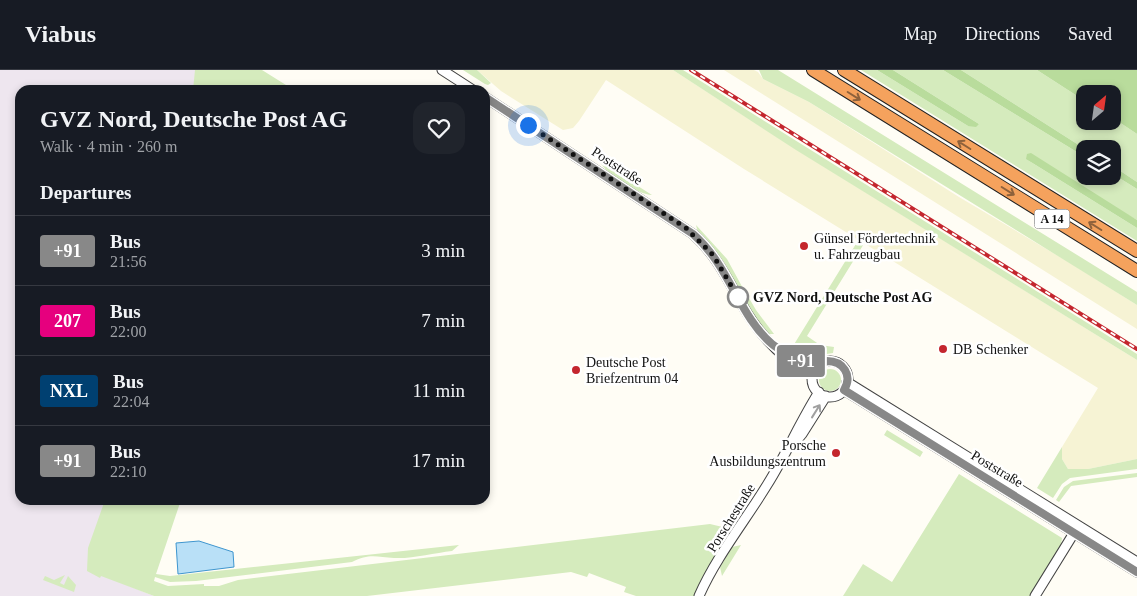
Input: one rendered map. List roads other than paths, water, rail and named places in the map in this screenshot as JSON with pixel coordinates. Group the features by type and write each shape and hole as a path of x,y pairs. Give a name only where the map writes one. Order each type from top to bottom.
{"highway":[{"name":"A 14","path":"813,70 1137,271"},
{"name":"A 14","path":"844,70 1137,252"}],"street":[{"path":"442,70 465,85"},
{"name":"Poststraße","path":"490,100 693,234 713,255 750,317 773,345 814,372 827,361 838,363 845,369 846,386 1076,529 1137,572"},
{"path":"814,372 815,387 822,394 836,396 846,386"},
{"name":"Porschestraße","path":"699,596 785,454 802,434 822,394"},
{"path":"1035,596 1076,529"},
{"name":"Poststraße","path":"1076,529 1137,562"}],"water":[{"path":"199,541 233,552 234,567 178,574 176,543"}],"railway":[{"path":"691,70 1137,349"}],"place":[{"name":"Günsel Fördertechnik u. Fahrzeugbau","path":"804,246"},
{"name":"GVZ Nord, Deutsche Post AG","path":"738,297"},
{"name":"DB Schenker","path":"943,349"},
{"name":"Deutsche Post Briefzentrum 04","path":"576,370"},
{"name":"Porsche Ausbildungszentrum","path":"836,453"}]}
